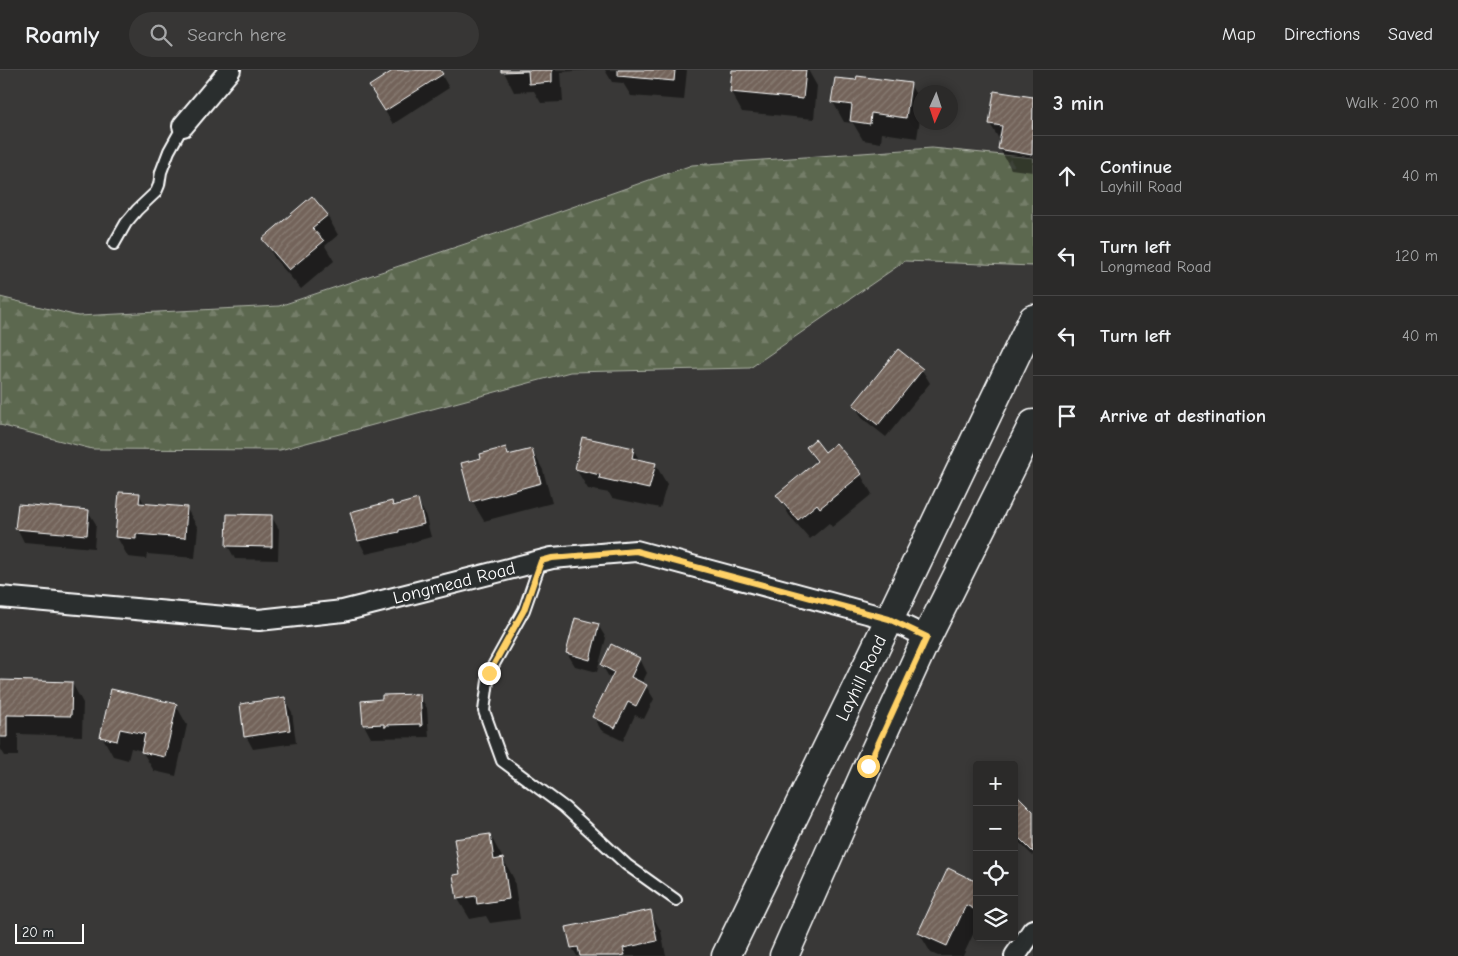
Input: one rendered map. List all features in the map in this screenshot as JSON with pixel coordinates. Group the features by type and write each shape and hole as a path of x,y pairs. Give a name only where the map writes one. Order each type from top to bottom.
{"main road":[{"name":"Layhill Road","path":"726,956 1033,319"},
{"path":"784,956 927,637 1033,424"}],"street":[{"path":"183,126 230,70"},
{"name":"Longmead Road","path":"0,596 259,620 342,611 552,558 636,551 889,619 927,637"},
{"path":"1015,956 1033,930"}],"lane":[{"path":"114,244 126,223 156,192 169,150 183,126"},
{"path":"541,561 524,610 489,673 484,711 502,761 564,808 627,864 676,900"}],"green space":[{"path":"932,148 1033,158 1033,266 905,261 750,368 570,372 280,450 92,449 0,425 0,297 78,316 279,306 501,232 692,165"}],"building":[{"path":"394,70 440,70 443,74 385,111 369,86"},
{"path":"501,70 552,70 552,82 529,84 528,71 501,72"},
{"path":"618,70 675,70 674,81 618,76"},
{"path":"732,70 806,70 803,99 730,92"},
{"path":"857,76 911,83 906,118 871,113 870,124 850,121 852,105 831,102 835,78 856,80"},
{"path":"994,91 1033,97 1032,155 998,149 1002,126 989,124"},
{"path":"312,196 328,215 312,228 324,241 289,270 262,239"},
{"path":"898,349 923,369 878,425 853,405"},
{"path":"582,437 634,448 632,458 656,463 649,489 599,478 600,475 575,469"},
{"path":"815,439 825,452 836,443 862,474 820,508 817,504 798,520 776,495 817,461 806,447"},
{"path":"506,447 508,455 532,449 541,483 471,502 461,463 481,458 480,454"},
{"path":"119,492 140,493 139,503 187,507 185,538 136,534 136,539 115,537"},
{"path":"418,499 424,524 399,530 399,532 358,541 350,512 392,501 393,506"},
{"path":"18,504 89,510 87,535 15,529"},
{"path":"227,514 272,515 272,547 226,546"},
{"path":"575,618 599,624 590,660 566,653"},
{"path":"611,644 640,658 631,677 647,685 636,706 628,702 615,728 592,717 614,672 601,665"},
{"path":"0,680 72,682 71,716 7,715 7,737 0,737"},
{"path":"111,689 177,704 165,757 141,752 145,734 120,729 117,741 100,737"},
{"path":"420,694 422,726 420,724 386,725 386,727 384,727 384,724 363,725 361,701 382,699 382,695"},
{"path":"285,697 290,730 244,737 240,704"},
{"path":"1018,796 1033,811 1033,852 1018,837"},
{"path":"490,834 494,860 503,858 509,899 477,904 476,896 457,899 453,875 460,874 454,839"},
{"path":"948,868 973,880 973,908 966,905 947,946 918,933"},
{"path":"651,910 657,941 623,948 625,955 619,956 580,956 578,947 571,948 566,927"}],"route":[{"path":"489,673 524,610 541,561 552,558 636,551 889,619 927,637 868,766"}]}
